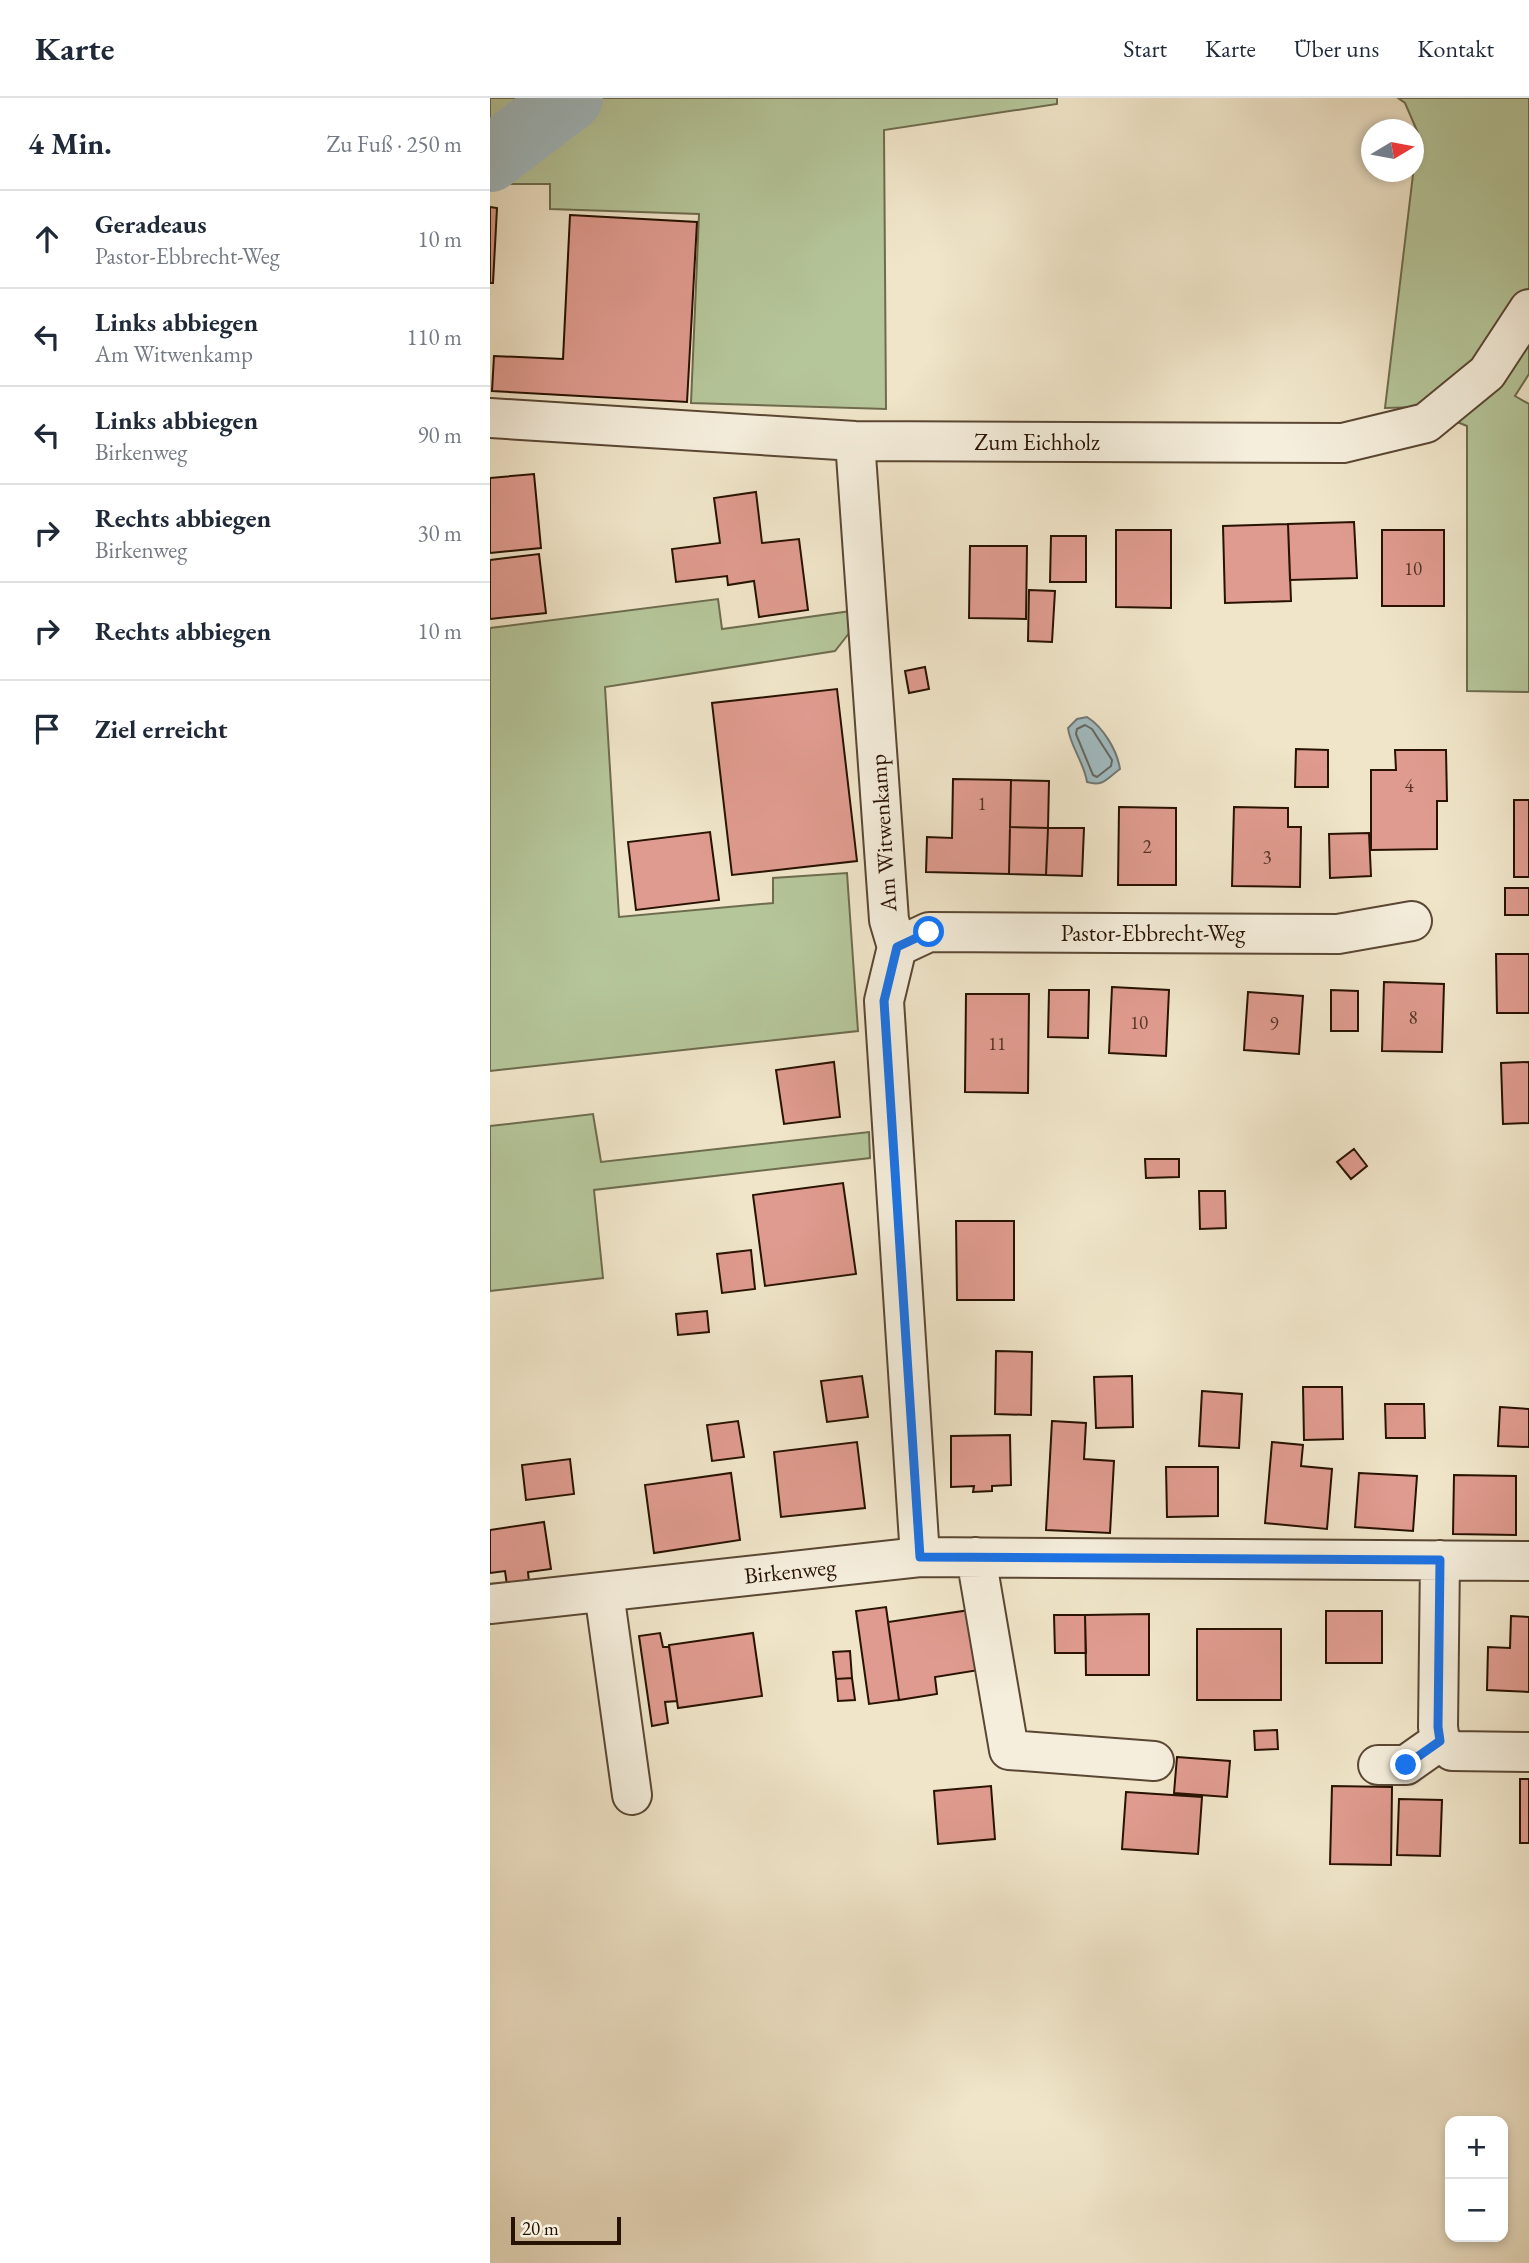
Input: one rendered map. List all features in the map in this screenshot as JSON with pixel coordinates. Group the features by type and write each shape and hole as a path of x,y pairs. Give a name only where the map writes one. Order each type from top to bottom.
{"street":[{"name":"Zum Eichholz","path":"490,418 855,441 1343,443 1426,424 1488,373 1529,309"},
{"name":"Am Witwenkamp","path":"855,441 889,920 897,947 884,1001 920,1557"},
{"name":"Pastor-Ebbrecht-Weg","path":"897,947 929,932 1338,934 1412,921"},
{"name":"Birkenweg","path":"490,1604 920,1557 1529,1561"},
{"path":"976,1557 1009,1750 1154,1761"},
{"path":"1440,1560 1440,1741 1452,1751 1529,1752"},
{"path":"604,1592 632,1796"},
{"path":"1378,1765 1406,1765 1440,1741"}],"green space":[{"path":"490,98 1057,98 1057,104 884,130 886,409 691,403 699,214 550,209 550,184 490,184"},
{"path":"1398,98 1529,98 1529,374 1515,396 1529,404 1529,692 1467,691 1467,426 1420,407 1385,408 1412,182 1424,182 1424,119 1412,119 1405,103"},
{"path":"718,599 722,629 851,611 850,632 835,651 605,687 619,917 773,903 773,878 847,873 858,1031 490,1071 490,628"},
{"path":"593,1114 601,1162 869,1132 870,1158 594,1190 603,1278 490,1291 490,1126"}],"water":[{"path":"1087,717 1108,740 1120,769 1098,783 1087,782 1068,728 1077,719"}],"building":[{"path":"490,207 497,208 493,283 490,283"},
{"path":"570,215 697,222 687,402 492,391 494,356 563,359"},
{"path":"534,474 541,548 490,553 490,478"},
{"path":"756,492 762,543 799,539 808,610 759,617 754,581 728,585 727,576 676,582 672,549 720,543 714,498"},
{"path":"1354,522 1357,578 1290,580 1288,524"},
{"path":"1288,524 1291,601 1225,603 1223,526"},
{"path":"1116,530 1171,530 1171,608 1116,607"},
{"path":"1382,530 1444,530 1444,606 1382,606"},
{"path":"1051,536 1086,536 1086,582 1050,582"},
{"path":"970,546 1027,546 1026,619 969,618"},
{"path":"539,554 546,613 490,619 490,560"},
{"path":"1029,590 1055,591 1052,642 1028,641"},
{"path":"925,667 929,689 909,693 905,671"},
{"path":"837,689 857,861 732,875 712,703"},
{"path":"1296,749 1328,750 1328,787 1295,787"},
{"path":"1395,750 1446,750 1447,801 1437,801 1437,849 1371,850 1371,770 1396,770"},
{"path":"953,779 1011,780 1009,874 926,872 927,837 952,838"},
{"path":"1011,780 1049,781 1048,828 1010,827"},
{"path":"1514,800 1529,800 1529,877 1514,877"},
{"path":"1119,807 1176,808 1176,885 1118,885"},
{"path":"1234,807 1288,808 1288,827 1301,827 1300,887 1232,886"},
{"path":"1010,827 1048,828 1046,875 1009,874"},
{"path":"1048,828 1084,828 1082,876 1046,875"},
{"path":"710,832 719,900 636,910 628,842"},
{"path":"1369,833 1371,876 1330,878 1329,834"},
{"path":"1505,888 1529,888 1529,915 1505,915"},
{"path":"1496,954 1529,954 1529,1013 1497,1013"},
{"path":"1384,982 1444,984 1442,1052 1382,1051"},
{"path":"1112,987 1169,990 1166,1056 1109,1053"},
{"path":"1049,990 1089,990 1088,1038 1048,1037"},
{"path":"1331,990 1358,991 1358,1031 1331,1031"},
{"path":"1248,992 1303,996 1299,1054 1244,1050"},
{"path":"966,994 1029,994 1028,1093 965,1092"},
{"path":"834,1062 840,1117 784,1124 776,1070"},
{"path":"1529,1062 1529,1123 1503,1124 1501,1063"},
{"path":"1354,1149 1367,1166 1351,1179 1337,1162"},
{"path":"1145,1159 1179,1159 1179,1177 1146,1178"},
{"path":"843,1183 856,1274 765,1286 753,1195"},
{"path":"1199,1191 1225,1191 1226,1228 1200,1229"},
{"path":"956,1221 1014,1221 1014,1300 957,1300"},
{"path":"751,1250 755,1289 722,1293 717,1254"},
{"path":"707,1311 709,1332 678,1335 676,1314"},
{"path":"996,1351 1032,1352 1031,1415 995,1414"},
{"path":"862,1376 868,1417 827,1422 821,1381"},
{"path":"1132,1376 1133,1427 1096,1428 1094,1377"},
{"path":"1303,1387 1342,1387 1343,1439 1304,1440"},
{"path":"1202,1391 1242,1394 1239,1448 1199,1446"},
{"path":"1385,1404 1424,1404 1425,1438 1386,1438"},
{"path":"1500,1407 1529,1409 1529,1447 1498,1446"},
{"path":"738,1421 744,1457 712,1461 707,1425"},
{"path":"1052,1421 1086,1423 1084,1459 1114,1461 1110,1533 1046,1530"},
{"path":"1010,1435 1011,1485 992,1486 992,1491 973,1492 974,1486 951,1487 951,1436"},
{"path":"857,1442 865,1508 781,1517 774,1452"},
{"path":"1272,1442 1303,1445 1301,1466 1332,1469 1327,1529 1265,1523"},
{"path":"570,1459 574,1494 526,1500 522,1465"},
{"path":"1166,1467 1218,1467 1218,1516 1167,1517"},
{"path":"731,1473 740,1540 654,1553 645,1485"},
{"path":"1359,1473 1417,1476 1413,1531 1355,1527"},
{"path":"1454,1475 1516,1476 1516,1535 1453,1534"},
{"path":"544,1522 551,1569 528,1572 529,1582 507,1585 505,1571 490,1573 490,1530"},
{"path":"886,1607 899,1700 869,1704 856,1611"},
{"path":"970,1610 979,1670 935,1677 937,1694 899,1700 888,1622"},
{"path":"1326,1611 1382,1611 1382,1663 1326,1663"},
{"path":"1149,1614 1149,1675 1086,1675 1085,1615"},
{"path":"1054,1615 1085,1615 1086,1653 1055,1653"},
{"path":"1511,1616 1529,1617 1529,1692 1487,1690 1488,1647 1510,1648"},
{"path":"1197,1629 1281,1629 1281,1700 1197,1700"},
{"path":"660,1633 663,1647 669,1647 677,1701 665,1702 668,1723 652,1726 639,1636"},
{"path":"753,1633 762,1696 678,1708 669,1645"},
{"path":"850,1651 852,1678 836,1679 833,1652"},
{"path":"852,1678 855,1700 838,1701 836,1679"},
{"path":"1277,1730 1278,1749 1255,1750 1254,1731"},
{"path":"1177,1757 1230,1761 1227,1797 1174,1793"},
{"path":"1520,1779 1529,1779 1529,1843 1520,1843"},
{"path":"991,1786 995,1839 938,1844 934,1791"},
{"path":"1332,1786 1392,1787 1391,1865 1330,1864"},
{"path":"1126,1792 1202,1797 1198,1854 1122,1849"},
{"path":"1399,1799 1442,1800 1440,1856 1397,1855"}],"waterway":[{"path":"490,159 570,98"}],"route":[{"path":"929,932 897,947 884,1001 920,1557 1440,1560 1440,1741 1406,1765"}]}
